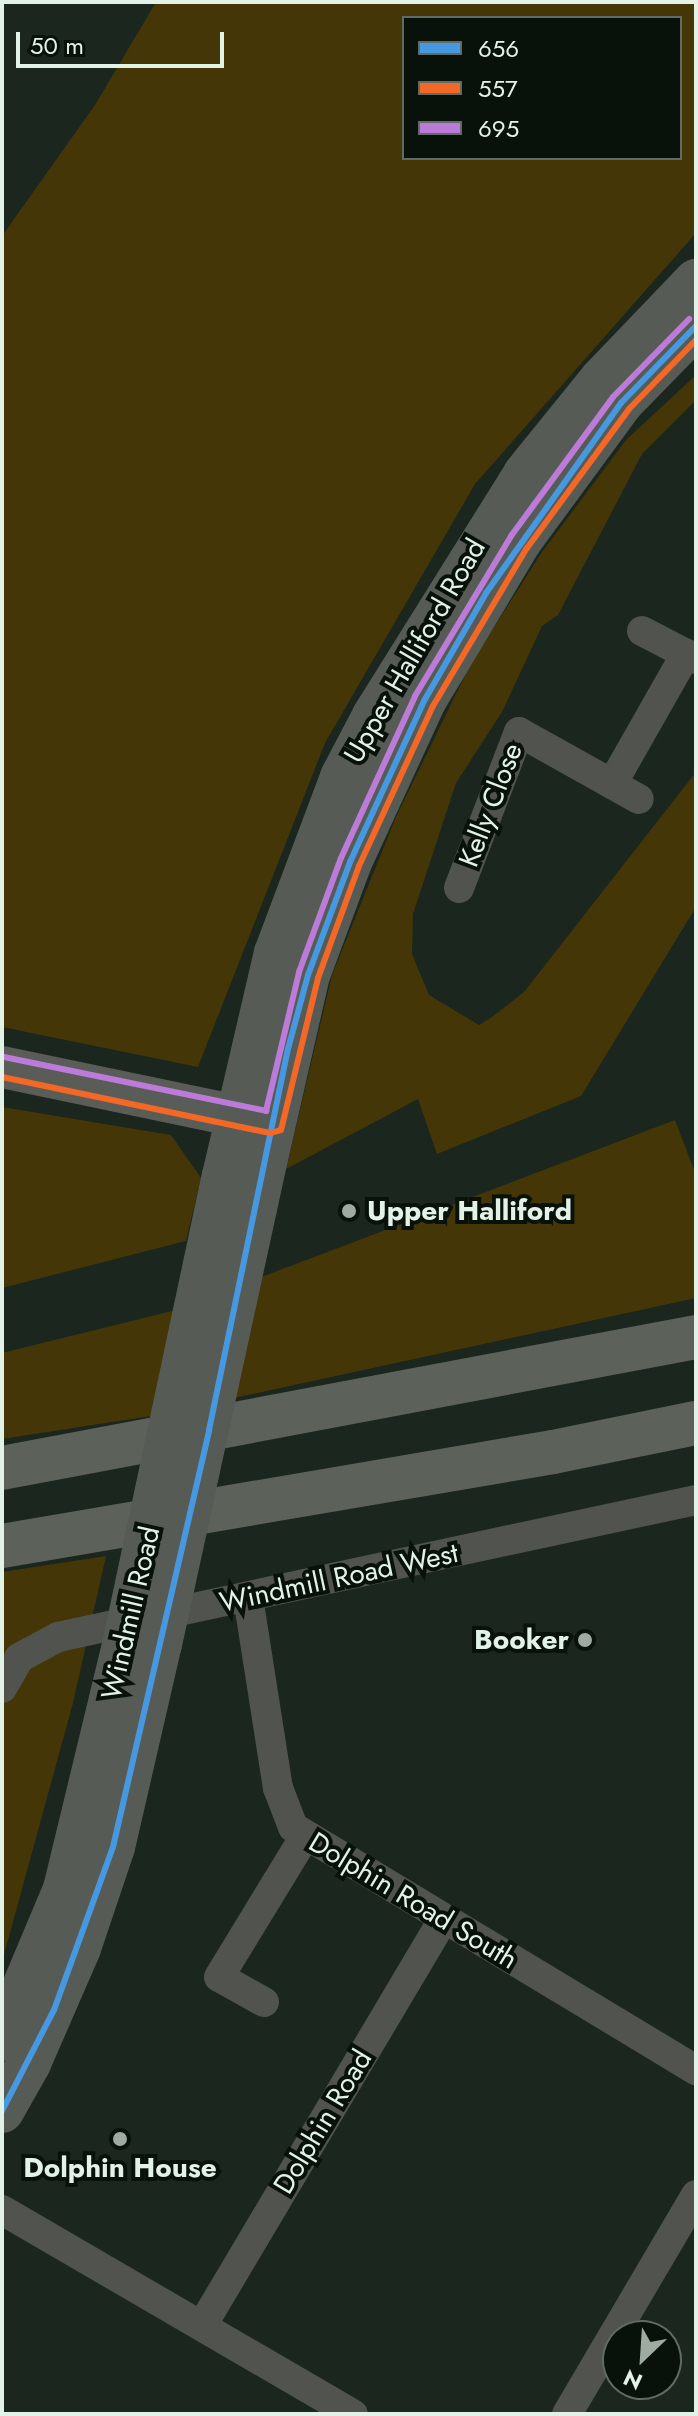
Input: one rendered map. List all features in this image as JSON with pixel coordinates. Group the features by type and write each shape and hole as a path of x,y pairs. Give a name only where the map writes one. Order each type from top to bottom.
{"highway":[{"path":"2,1468 696,1337"},
{"path":"2,1546 522,1458 696,1423"}],"main road":[{"name":"Upper Halliford Road","path":"259,1132 276,953 342,777 374,716 525,474 602,379 696,281"},
{"name":"Upper Halliford Road","path":"224,1176 259,1132 308,975 356,847 424,701 519,542 621,403 696,326"},
{"name":"Windmill Road","path":"2,2039 65,1889 141,1647 259,1132"},
{"name":"Windmill Road","path":"2,2111 29,2063 79,1948 113,1847 141,1647 224,1176"}],"street":[{"path":"612,784 691,657 642,631"},
{"name":"Kelly Close","path":"459,888 519,732 639,799"},
{"path":"2,1067 259,1132"},
{"name":"Windmill Road West","path":"2,1688 19,1658 58,1637 696,1500"},
{"name":"Dolphin Road South","path":"248,1597 278,1788 293,1827 304,1838 696,2070"},
{"path":"264,2002 219,1977 304,1838"},
{"name":"Dolphin Road","path":"203,2324 443,1919"},
{"path":"567,2414 696,2195"},
{"path":"2,2210 203,2324 353,2414"}],"shaded area":[{"path":"156,2 696,2 696,233 475,484 325,743 198,1067 2,1027 2,236 95,105"},
{"path":"696,375 696,400 642,454 558,615 542,626 502,712 456,783 413,914 412,954 429,995 479,1025 492,1017 524,992 696,772 696,907 581,1096 437,1154 418,1099 286,1169 332,975 396,817 470,665 542,552 626,440"},
{"path":"2,1107 171,1135 201,1178 186,1241 2,1288"},
{"path":"675,1120 696,1175 696,1298 151,1416 2,1439 2,1353 172,1311"},
{"path":"106,1556 73,1703 2,1962 2,1572"}],"transit line":[{"name":"695","path":"4,1057 266,1111 299,972 341,858 415,696 511,536 613,397 689,319"},
{"name":"656","path":"2,2111 54,2010 113,1847 209,1430 288,1049 308,975 350,862 424,701 486,593 621,403 696,326"},
{"name":"557","path":"2,1077 271,1133 281,1130 318,978 359,866 433,706 527,548 629,409 696,340"}],"place":[{"name":"Upper Halliford","path":"349,1211"},
{"name":"Booker","path":"585,1640"},
{"name":"Dolphin House","path":"120,2139"}]}
